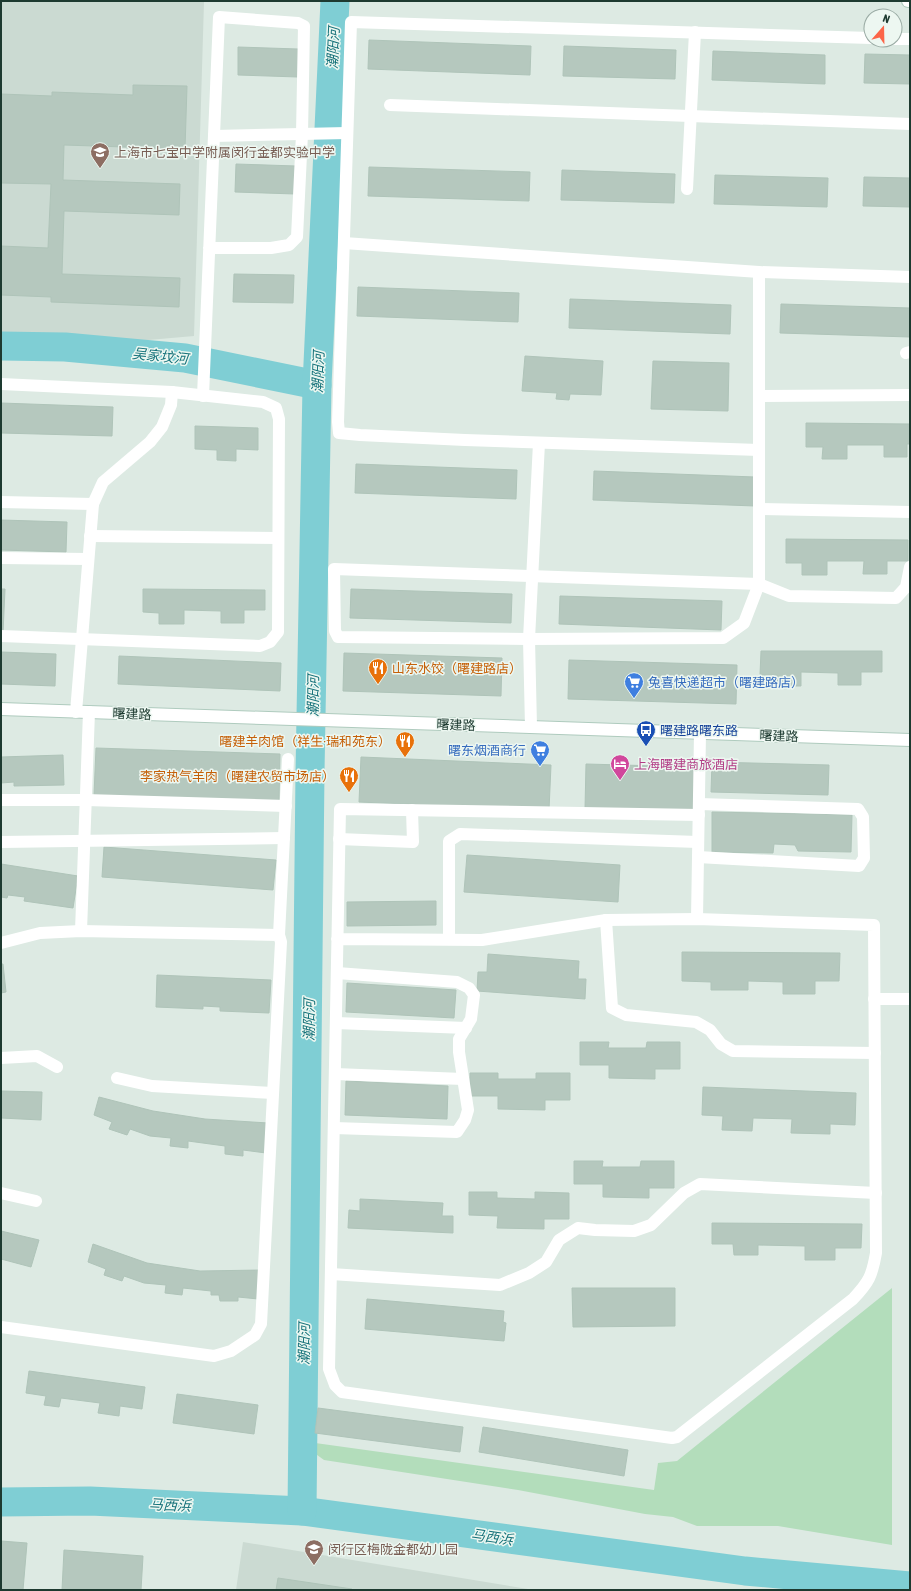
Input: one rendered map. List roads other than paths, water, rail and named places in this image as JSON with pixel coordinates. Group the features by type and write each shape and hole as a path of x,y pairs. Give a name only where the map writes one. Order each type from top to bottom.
{"street":[{"path":"203,396 209,248 219,17 298,23 304,26 305,134 297,237 289,245 272,248 209,248"},
{"path":"759,450 539,443 367,436 339,433 338,422 350,22 863,38"},
{"path":"687,189 695,32"},
{"path":"390,105 910,124"},
{"path":"214,136 347,133"},
{"path":"344,242 759,272 910,277"},
{"path":"759,272 759,584 744,623 723,638 529,639 338,637 335,631 334,569 759,584 789,596 896,598 906,587 910,567"},
{"path":"1,384 172,392 263,402 276,408 279,419 278,632 270,642 260,646 1,636"},
{"path":"81,931 86,800 82,712 82,639 93,504 103,482 150,442 162,427 171,405 172,392"},
{"path":"759,396 910,395"},
{"path":"530,727 529,639 539,443"},
{"path":"1,502 93,504"},
{"path":"759,509 910,512"},
{"path":"90,536 278,538"},
{"path":"1,558 88,559"},
{"name":"曙建路","path":"1,710 910,740"},
{"path":"697,919 700,733"},
{"path":"1,1327 214,1356 231,1351 255,1335 261,1324 281,942 279,935 288,759"},
{"path":"1,800 86,800 286,806"},
{"path":"337,939 482,940 606,920 697,919 874,925 876,1253 874,1270 867,1284 852,1299 677,1437 657,1436 342,1392 335,1385 329,1369 337,939 340,809 858,809 863,817 864,858 859,866 698,857"},
{"path":"339,839 413,842 412,810"},
{"path":"449,939 450,841 460,834 698,842"},
{"path":"1,842 284,838"},
{"path":"606,920 612,1008 626,1014 696,1022 710,1030 721,1044 733,1051 875,1053"},
{"path":"1,943 40,933 81,931 279,935"},
{"path":"334,1128 457,1132 468,1110 459,1052 459,1039 471,1019 474,995 469,988 457,982 337,972"},
{"path":"874,999 910,999"},
{"path":"336,1023 466,1028"},
{"path":"1,1058 37,1056 57,1067"},
{"path":"335,1074 463,1079"},
{"path":"117,1078 152,1086 273,1094"},
{"path":"331,1274 500,1285 529,1273 546,1262 559,1240 578,1228 594,1230 634,1230 651,1225 684,1193 700,1184 876,1193"},
{"path":"1,1193 36,1201"}],"waterway":[{"name":"潮阳河","path":"302,1511 310,772 317,385 335,1"},
{"name":"吴家坟河","path":"1,346 65,347 185,358 317,385"},
{"name":"马西浜","path":"1,1502 90,1501 302,1511 745,1571 910,1586"}],"place":[{"name":"上海市七宝中学附属闵行金都实验中学","path":"100,169"},
{"name":"山东水饺（曙建路店）","path":"378,685"},
{"name":"兔喜快递超市（曙建路店）","path":"634,699"},
{"name":"曙建路曙东路","path":"646,747"},
{"name":"曙建羊肉馆（祥生·瑞和苑东）","path":"405,758"},
{"name":"曙东烟酒商行","path":"540,767"},
{"name":"上海曙建商旅酒店","path":"620,781"},
{"name":"李家热气羊肉（曙建农贸市场店）","path":"349,793"},
{"name":"闵行区梅陇金都幼儿园","path":"314,1566"}]}
